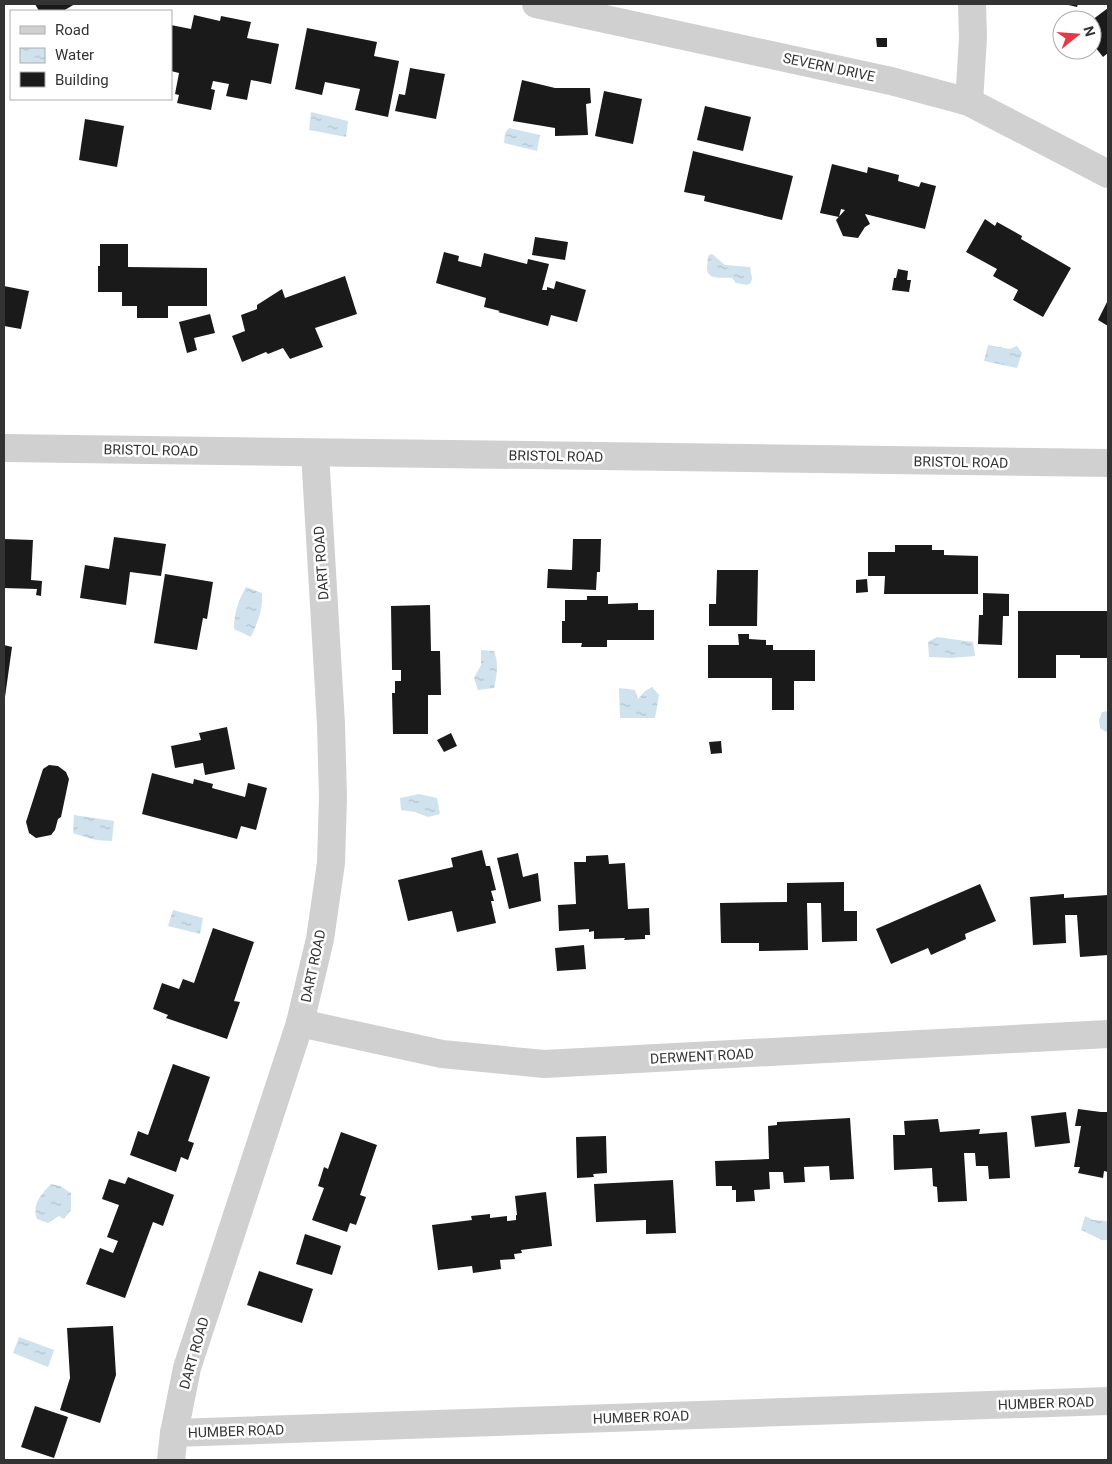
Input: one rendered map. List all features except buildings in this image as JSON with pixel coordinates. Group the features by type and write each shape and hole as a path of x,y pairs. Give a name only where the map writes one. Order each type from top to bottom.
{"street":[{"name":"SEVERN DRIVE","path":"536,4 890,81 969,102 1108,174"},
{"path":"969,102 973,38 972,4"},
{"name":"BRISTOL ROAD","path":"4,448 1108,463"},
{"name":"DART ROAD","path":"171,1460 174,1433 187,1368 300,1023 320,939 331,863 333,797 331,724 314,453"},
{"name":"DERWENT ROAD","path":"300,1023 442,1054 544,1064 1108,1034"},
{"name":"HUMBER ROAD","path":"174,1433 1108,1401"}],"water":[{"path":"311,112 348,121 346,137 309,130"},
{"path":"509,128 540,135 537,151 504,143 505,133"},
{"path":"712,254 725,265 750,267 751,283 747,285 736,283 732,278 719,278 709,274 707,271 708,256"},
{"path":"988,345 1010,349 1017,346 1022,353 1017,368 984,361"},
{"path":"246,587 262,593 261,610 251,637 234,629 237,607"},
{"path":"937,637 973,642 975,656 929,657 928,642"},
{"path":"481,650 494,651 497,660 497,670 494,688 478,690 474,678 481,665"},
{"path":"652,687 659,695 655,718 620,718 619,688 635,690 638,699 645,691"},
{"path":"1108,711 1108,731 1106,732 1100,728 1099,720 1102,712"},
{"path":"419,794 437,798 440,814 428,817 415,812 401,810 400,798"},
{"path":"74,815 114,821 112,841 92,839 73,833"},
{"path":"173,910 203,918 200,934 168,926"},
{"path":"51,1184 60,1186 71,1193 71,1210 64,1219 59,1216 48,1223 37,1219 36,1208 38,1200"},
{"path":"1085,1216 1093,1220 1108,1221 1108,1240 1102,1240 1081,1230"},
{"path":"19,1337 54,1350 48,1367 13,1353"}]}
